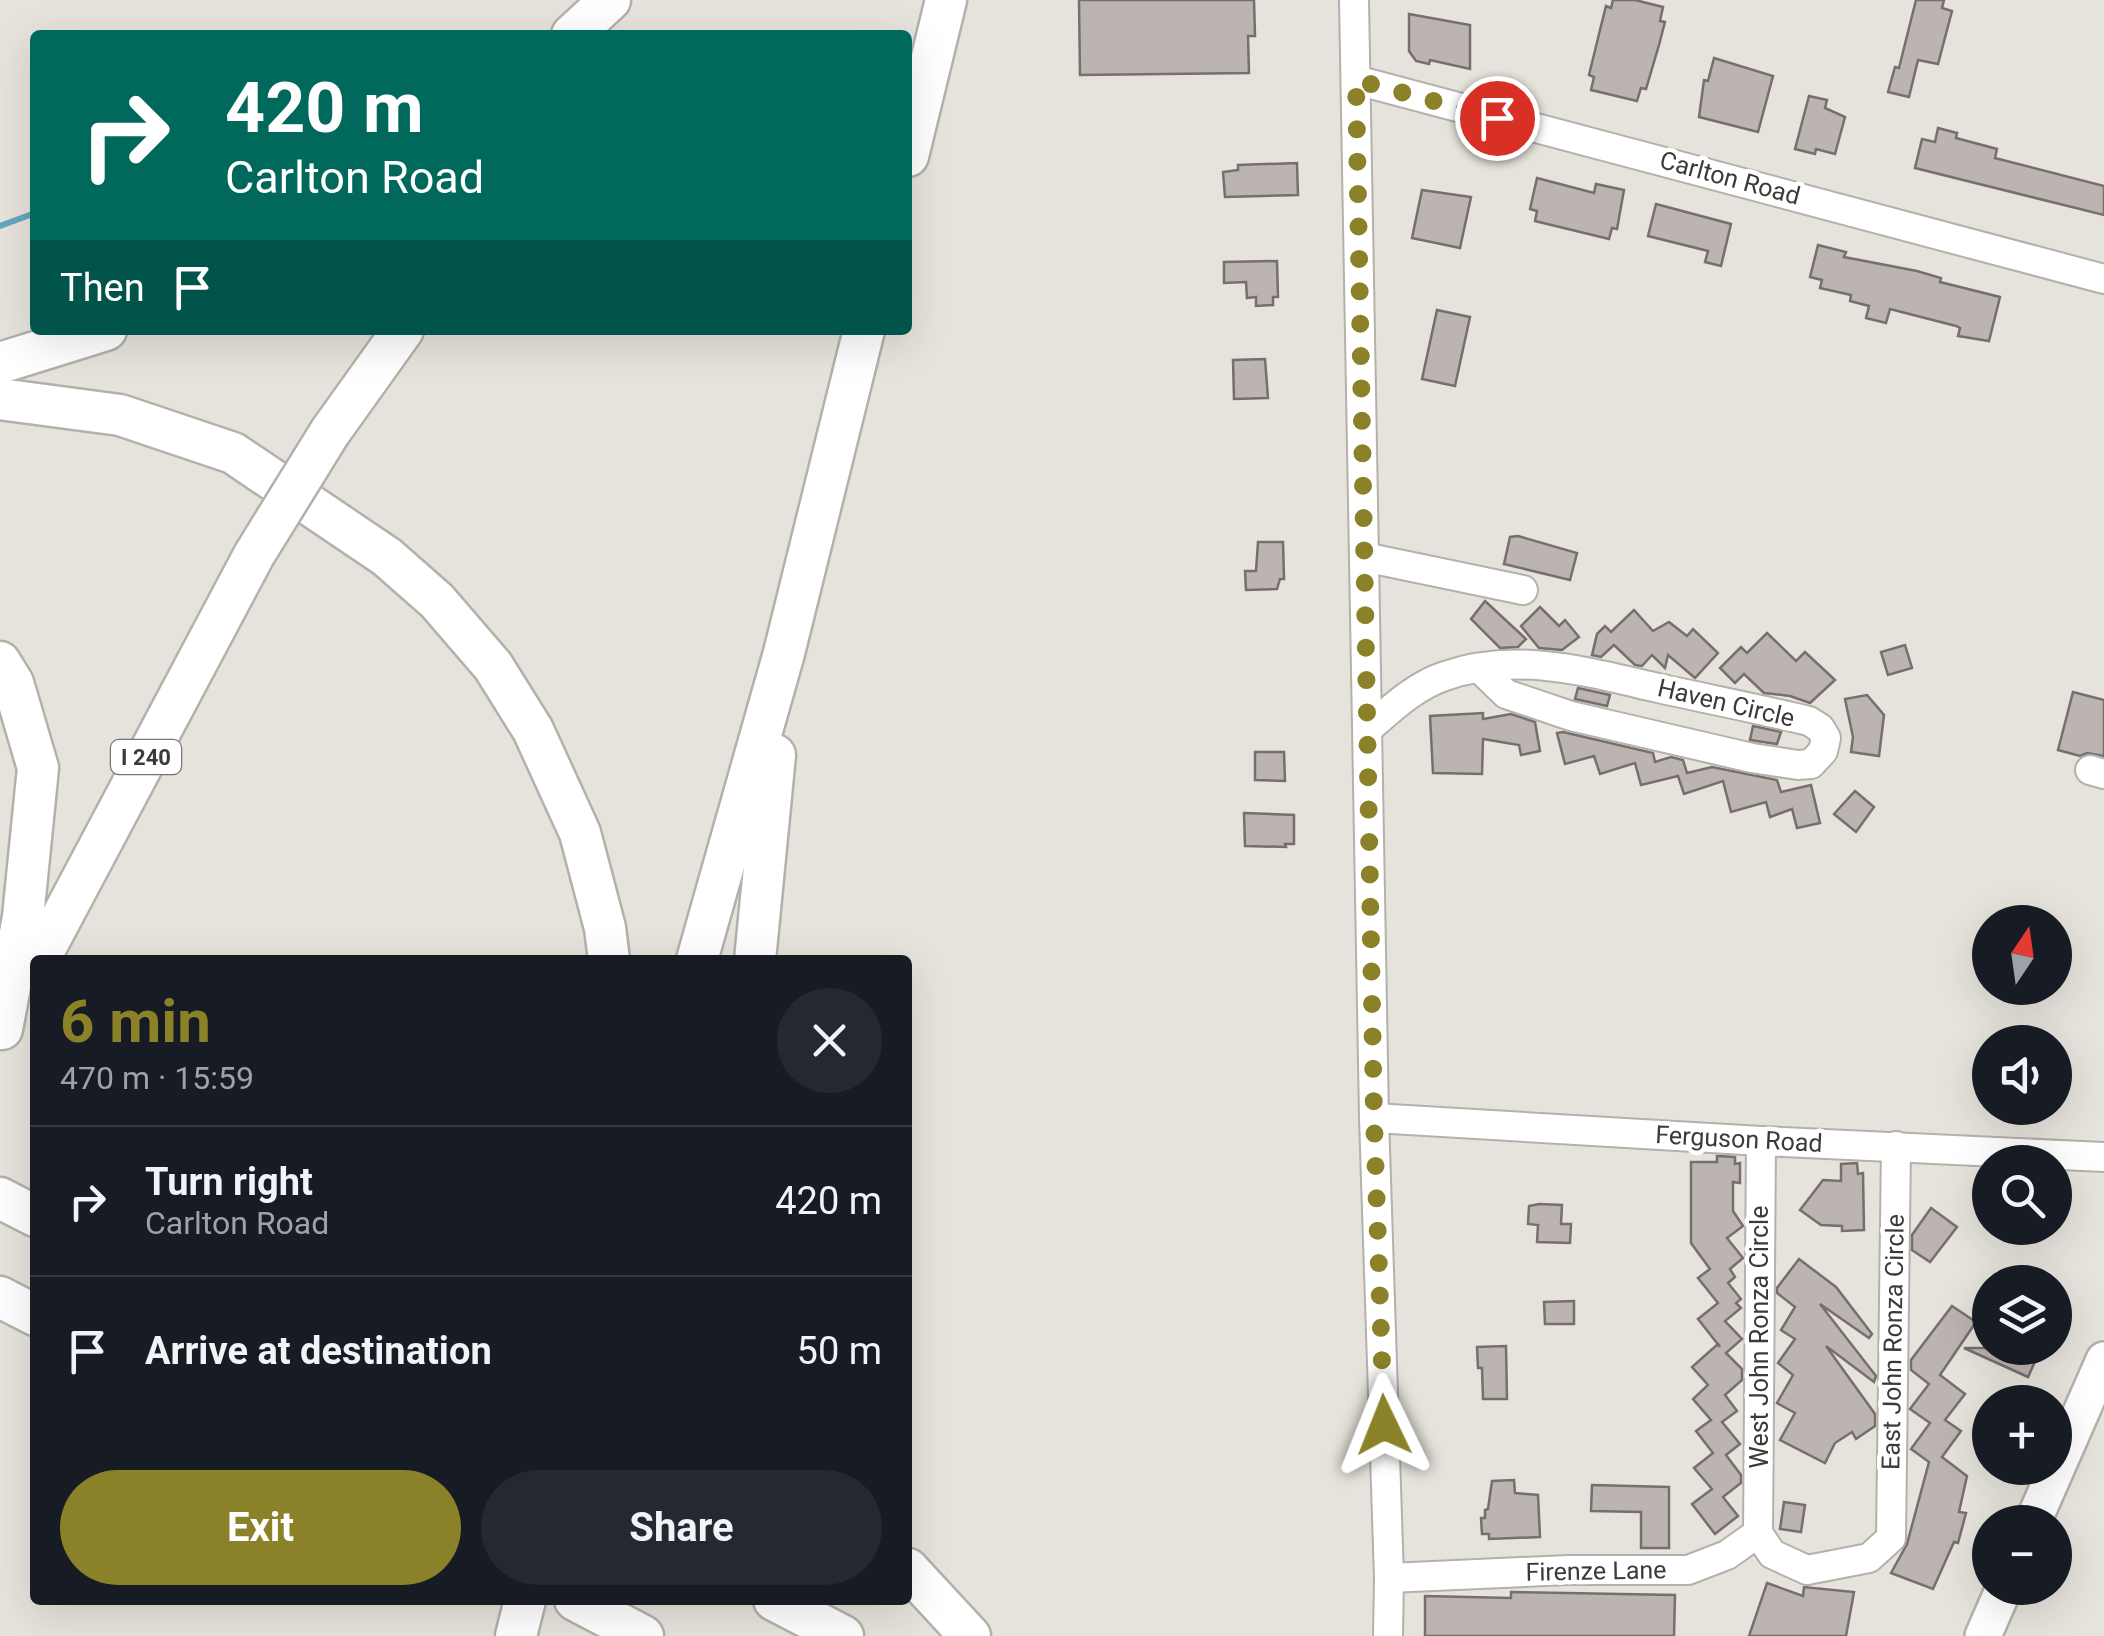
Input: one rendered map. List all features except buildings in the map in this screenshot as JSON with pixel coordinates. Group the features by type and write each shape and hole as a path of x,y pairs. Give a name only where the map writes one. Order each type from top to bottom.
{"highway":[{"path":"577,30 610,0"},
{"path":"616,30 637,0"},
{"path":"912,140 946,0"},
{"path":"0,364 90,335"},
{"name":"I 240","path":"41,955 254,555 330,432 399,335"},
{"path":"699,955 784,653 863,335"},
{"path":"0,399 120,415 233,452 388,556 438,601 493,666 533,730 580,832 606,928 609,955"},
{"path":"756,955 784,653"},
{"path":"0,662 13,684 38,768 24,917 1,1031"},
{"name":"I 240","path":"1,1031 30,976"},
{"path":"0,1198 30,1213"},
{"path":"0,1296 30,1312"},
{"path":"912,1573 970,1636"},
{"path":"516,1636 523,1605"},
{"path":"585,1605 644,1636"},
{"path":"784,1605 843,1636"}],"main road":[{"path":"2040,1505 2104,1360"},
{"path":"1983,1636 1997,1605"}],"street":[{"path":"1354,0 1374,1118 1388,1636"},
{"name":"Carlton Road","path":"1356,80 2104,278"},
{"path":"1364,556 1523,590"},
{"name":"Haven Circle","path":"1369,728 1417,690 1444,676 1479,668 1530,663 1593,672 1809,721 1826,738 1823,751 1810,764 1752,758 1603,724 1506,694 1479,668"},
{"name":"Ferguson Road","path":"1374,1118 1760,1142 2104,1157"},
{"name":"West John Ronza Circle","path":"1758,1533 1760,1142"},
{"name":"East John Ronza Circle","path":"1758,1533 1772,1554 1806,1570 1868,1558 1891,1538 1896,1146"},
{"name":"Firenze Lane","path":"1389,1578 1568,1570 1688,1570 1727,1555 1758,1533"}],"waterway":[{"path":"0,226 30,215"}],"route":[{"path":"1384,1425 1374,1118 1356,80 1497,118"}]}
